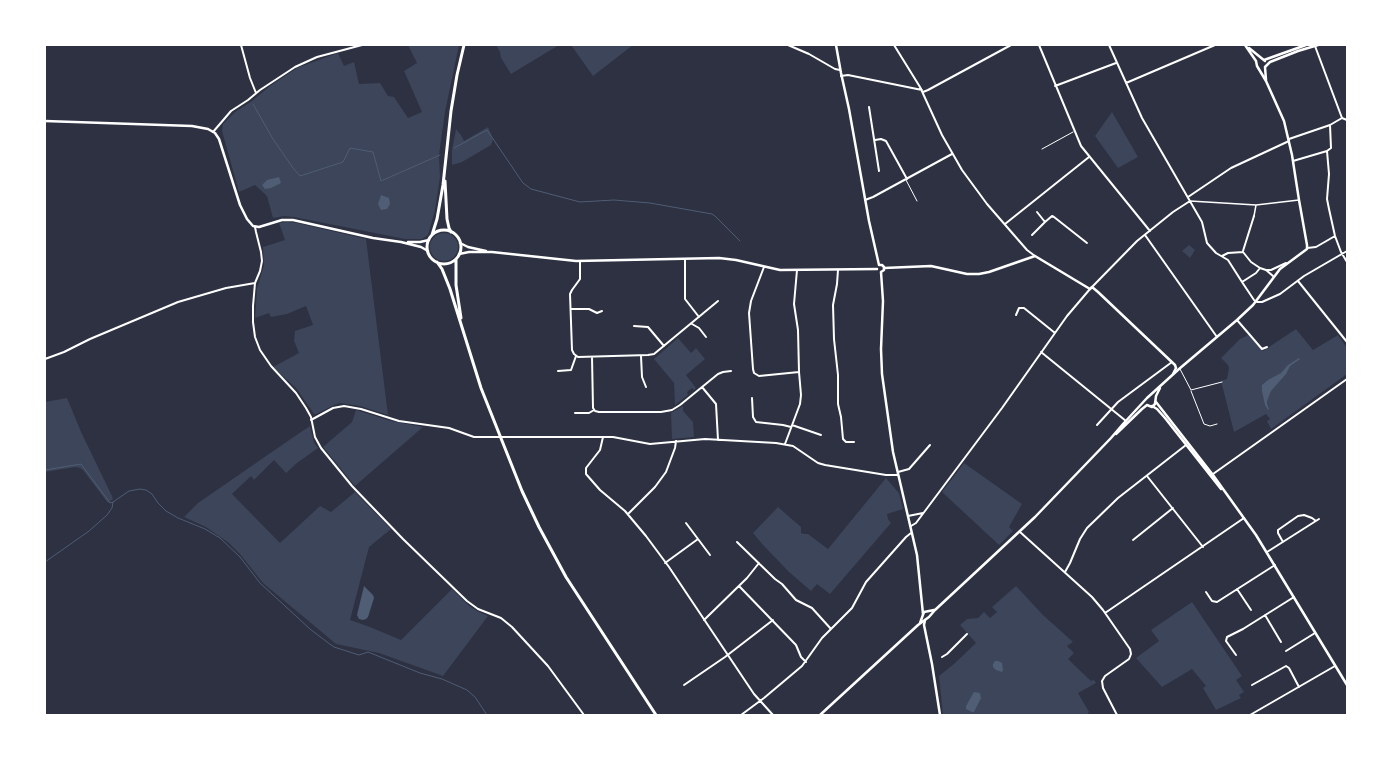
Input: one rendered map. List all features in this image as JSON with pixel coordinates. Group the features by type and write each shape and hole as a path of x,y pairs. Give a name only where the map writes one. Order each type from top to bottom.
{"main road":[{"path":"462,328 456,285 456,259 461,249 457,236 448,226 446,217 445,175 450,111 464,45"},
{"path":"445,175 437,219 429,240 428,251 431,258 437,262 442,269 450,289 477,377 528,504 555,559 656,715"},
{"path":"432,235 440,231 452,232"},
{"path":"437,262 447,263 456,259"}],"street":[{"path":"241,45 250,78 256,93"},
{"path":"214,132 231,111 289,71 304,63 331,53 362,45"},
{"path":"788,45 809,54 837,70 840,70"},
{"path":"836,45 841,76 850,108 865,200 879,265 877,269"},
{"path":"894,45 922,91 952,154 977,191 1027,250 1091,288 1172,362 1176,367 1173,374"},
{"path":"841,76 848,75 922,91 928,90 1011,45"},
{"path":"1039,45 1080,146 1150,231"},
{"path":"1108,45 1144,120 1204,226 1206,241 1214,252 1229,261 1255,302"},
{"path":"1126,83 1215,45"},
{"path":"1245,45 1263,59 1266,66 1266,81"},
{"path":"1245,45 1257,62 1258,68 1266,81 1284,119 1293,162 1307,248"},
{"path":"1257,62 1259,59 1306,45"},
{"path":"1258,68 1262,69 1273,60 1317,45 1342,118 1347,120"},
{"path":"1055,86 1116,63"},
{"path":"869,107 880,171"},
{"path":"1188,197 1214,178 1232,168 1289,140 1330,125 1342,118"},
{"path":"45,121 195,126 205,128 214,132 218,137 242,209 249,222 255,226 278,221 294,220 373,238 401,242 421,247 428,251"},
{"path":"1330,125 1330,148 1327,151 1329,174 1327,199 1335,236 1347,262"},
{"path":"875,140 881,139 886,141 906,179"},
{"path":"1293,162 1327,151"},
{"path":"865,200 872,198 952,154"},
{"path":"1005,224 1031,205 1089,157"},
{"path":"911,526 916,523 1002,408 1055,333 1091,288 1130,248 1145,235 1190,201 1256,205 1299,200"},
{"path":"1243,252 1256,205"},
{"path":"1037,212 1045,222"},
{"path":"1032,235 1052,216 1087,243"},
{"path":"255,226 262,264 255,283 253,322 254,334 257,344 274,369 302,401 312,420 317,442 350,484 470,604 501,618 512,627 548,666 584,715"},
{"path":"1145,235 1217,337"},
{"path":"1266,270 1271,270 1286,263 1305,251 1307,248 1316,247 1335,236"},
{"path":"401,242 418,242 429,240"},
{"path":"460,243 468,247 492,252"},
{"path":"1255,302 1262,302 1280,294 1304,276 1347,251"},
{"path":"459,254 469,252 492,252 580,261 728,259 776,270 877,269 878,272 881,272"},
{"path":"1222,256 1228,253 1243,252"},
{"path":"1243,252 1251,262 1266,270 1273,276"},
{"path":"879,265 883,265 884,268 927,266 939,267 970,274 979,274 1035,256"},
{"path":"685,259 685,299 699,317"},
{"path":"576,356 572,350 571,292 581,278 580,261"},
{"path":"820,715 928,618 1020,532 1127,422 1148,398 1173,374 1238,320 1255,302 1273,276 1286,263"},
{"path":"764,267 750,307 749,319 753,370 756,374 761,376 799,372"},
{"path":"884,268 881,272 884,300 881,342 882,366 890,435 918,558 923,615 922,623 933,659 940,715"},
{"path":"1242,282 1256,274 1260,268"},
{"path":"785,444 800,399 798,330 794,304 797,270"},
{"path":"838,270 838,284 833,305 834,342 838,375 838,404 843,439 847,442 854,442"},
{"path":"1298,280 1347,342"},
{"path":"45,359 178,302 226,288 255,283"},
{"path":"576,356 592,357 652,355 692,324 718,301"},
{"path":"1016,315 1019,308 1024,308 1055,333"},
{"path":"571,309 589,309 597,313 602,312"},
{"path":"1238,320 1262,349 1267,347"},
{"path":"692,324 699,328 706,337"},
{"path":"634,326 648,328 664,346"},
{"path":"1041,352 1127,422"},
{"path":"558,371 570,370 576,356"},
{"path":"641,356 642,377 646,387"},
{"path":"592,357 594,410"},
{"path":"1097,425 1111,408 1172,362"},
{"path":"575,413 589,413 594,410 601,412 670,411 678,407 719,373 731,372"},
{"path":"1211,476 1347,379"},
{"path":"702,387 716,404 718,440"},
{"path":"1152,406 1156,401 1160,387"},
{"path":"1148,398 1153,397 1211,476"},
{"path":"752,398 753,417 756,422 781,424 821,435"},
{"path":"1148,398 1148,405"},
{"path":"1127,422 1148,405 1160,411 1244,518 1267,552 1347,684"},
{"path":"312,420 333,408 347,407 361,409 402,421 448,428 472,437 603,437 622,438 650,444 676,441 718,440 785,444 797,448 825,466 886,476 898,474 909,469 930,445"},
{"path":"603,437 600,450 586,468 586,474 603,492 628,514 665,563 754,694 773,715"},
{"path":"628,514 655,487 666,472 674,453 676,441"},
{"path":"1065,572 1085,530 1116,500 1186,445"},
{"path":"1148,476 1203,547"},
{"path":"1133,540 1173,508"},
{"path":"908,516 924,512"},
{"path":"1267,552 1283,542 1317,520 1304,515 1298,516 1278,530 1283,542"},
{"path":"1105,613 1244,518"},
{"path":"686,523 710,555"},
{"path":"742,715 760,702 806,662 820,641 852,608 866,582 906,537 913,532"},
{"path":"1020,532 1089,594 1105,613 1131,652 1128,660 1105,676 1102,681 1103,688 1117,715"},
{"path":"665,563 698,538"},
{"path":"737,542 775,580 782,584 796,600 812,608 831,629"},
{"path":"704,620 748,577 759,563"},
{"path":"1206,592 1213,602 1217,602 1275,565"},
{"path":"739,586 796,645 801,657 806,662"},
{"path":"1238,589 1251,610"},
{"path":"1236,655 1226,641 1226,638 1294,597"},
{"path":"922,605 928,611 928,618"},
{"path":"923,615 928,611 935,610"},
{"path":"923,615 928,618"},
{"path":"1264,615 1282,642"},
{"path":"684,686 773,620"},
{"path":"1286,651 1315,633"},
{"path":"942,657 967,634"},
{"path":"1252,685 1286,666 1289,668 1300,687"},
{"path":"1250,715 1335,666"}],"lane":[{"path":"1042,149 1074,131"},
{"path":"906,179 917,201"},
{"path":"1180,369 1204,424 1210,426 1217,424"},
{"path":"1190,390 1222,382"}],"shaded area":[{"path":"408,45 459,45 445,112 439,155 440,177 435,210 428,235 422,239 405,239 294,217 284,216 273,218 267,196 255,185 239,192 222,131 223,124 235,112 297,68 338,53 344,66 354,62 359,84 380,83 388,96 394,97 408,118 422,112 404,71 417,63"},
{"path":"496,45 559,45 511,74 501,58 500,52"},
{"path":"571,45 633,45 593,76"},
{"path":"1112,112 1138,157 1118,168 1095,136"},
{"path":"488,127 493,139 491,145 462,162 452,165 452,150 456,129 464,141"},
{"path":"279,177 281,183 271,188 265,189 262,185 267,180"},
{"path":"381,195 389,198 390,204 387,209 381,210 378,204"},
{"path":"279,223 297,223 366,239 388,415 360,406 340,403 314,414 296,388 273,367 299,353 294,341 295,331 313,325 306,306 287,314 271,317 269,313 255,318 257,289 264,265 263,247 285,240"},
{"path":"444,233 454,237 458,247 454,257 444,261 434,257 430,247 434,237"},
{"path":"1189,245 1195,250 1190,258 1182,251"},
{"path":"1296,329 1313,350 1338,335 1347,348 1347,374 1271,429 1267,421 1270,419 1266,414 1234,432 1221,381 1227,379 1229,368 1221,358 1240,339 1248,335 1263,351"},
{"path":"678,338 691,353 696,348 705,359 686,375 696,388 694,390 692,388 687,392 688,395 675,405 674,383 654,359"},
{"path":"1299,358 1300,359 1290,366 1286,374 1271,391 1267,401 1268,410 1265,405 1262,385 1281,373 1288,365"},
{"path":"67,398 82,434 112,496 113,499 108,503 80,468 75,467 45,472 45,402"},
{"path":"683,406 683,411 693,422 694,437 672,439 671,413"},
{"path":"356,410 391,421 423,427 355,486 323,447 352,422"},
{"path":"310,426 314,443 318,448 286,473 274,460 254,480 251,476 232,494 280,543 320,506 331,512 355,492 391,529 369,547 350,620 401,640 452,589 469,606 488,616 443,676 379,653 336,644 263,583 240,554 229,543 206,527 184,517 198,503"},
{"path":"964,463 1022,504 1009,527 1013,531 999,545 942,492"},
{"path":"886,478 899,493 903,509 887,514 891,523 830,594 817,584 811,591 789,572 753,533 778,507 801,527 801,533 808,534 828,549"},
{"path":"364,586 374,598 368,617 363,620 359,619 357,615"},
{"path":"1016,586 1043,615 1073,642 1067,646 1074,653 1068,659 1091,681 1094,680 1096,683 1078,693 1089,712 1087,715 943,715 939,676 976,643 960,625 967,619 978,618 984,612 990,618 997,612 992,607"},
{"path":"1192,602 1242,676 1236,680 1244,692 1239,695 1241,698 1216,710 1203,688 1206,686 1192,669 1162,687 1136,658 1159,641 1151,630"},
{"path":"995,661 1002,663 1002,672 993,667"},
{"path":"974,692 980,693 981,698 974,712 972,712 966,709 966,706"}],"waterway":[{"path":"253,104 273,139 300,176 343,162 350,148 373,152 381,181 440,155"},
{"path":"454,148 487,130 523,183 531,189 580,202 614,200 650,203 712,214 740,241"},
{"path":"45,470 81,464 110,503 113,502"},
{"path":"45,562 89,531 107,515 112,508 113,502 129,491 140,489 146,490 152,494 166,511 178,518 205,529 220,538 240,557 260,583 310,629 334,647 359,655 368,652 420,673 442,679 467,690 475,697 487,715"}]}
